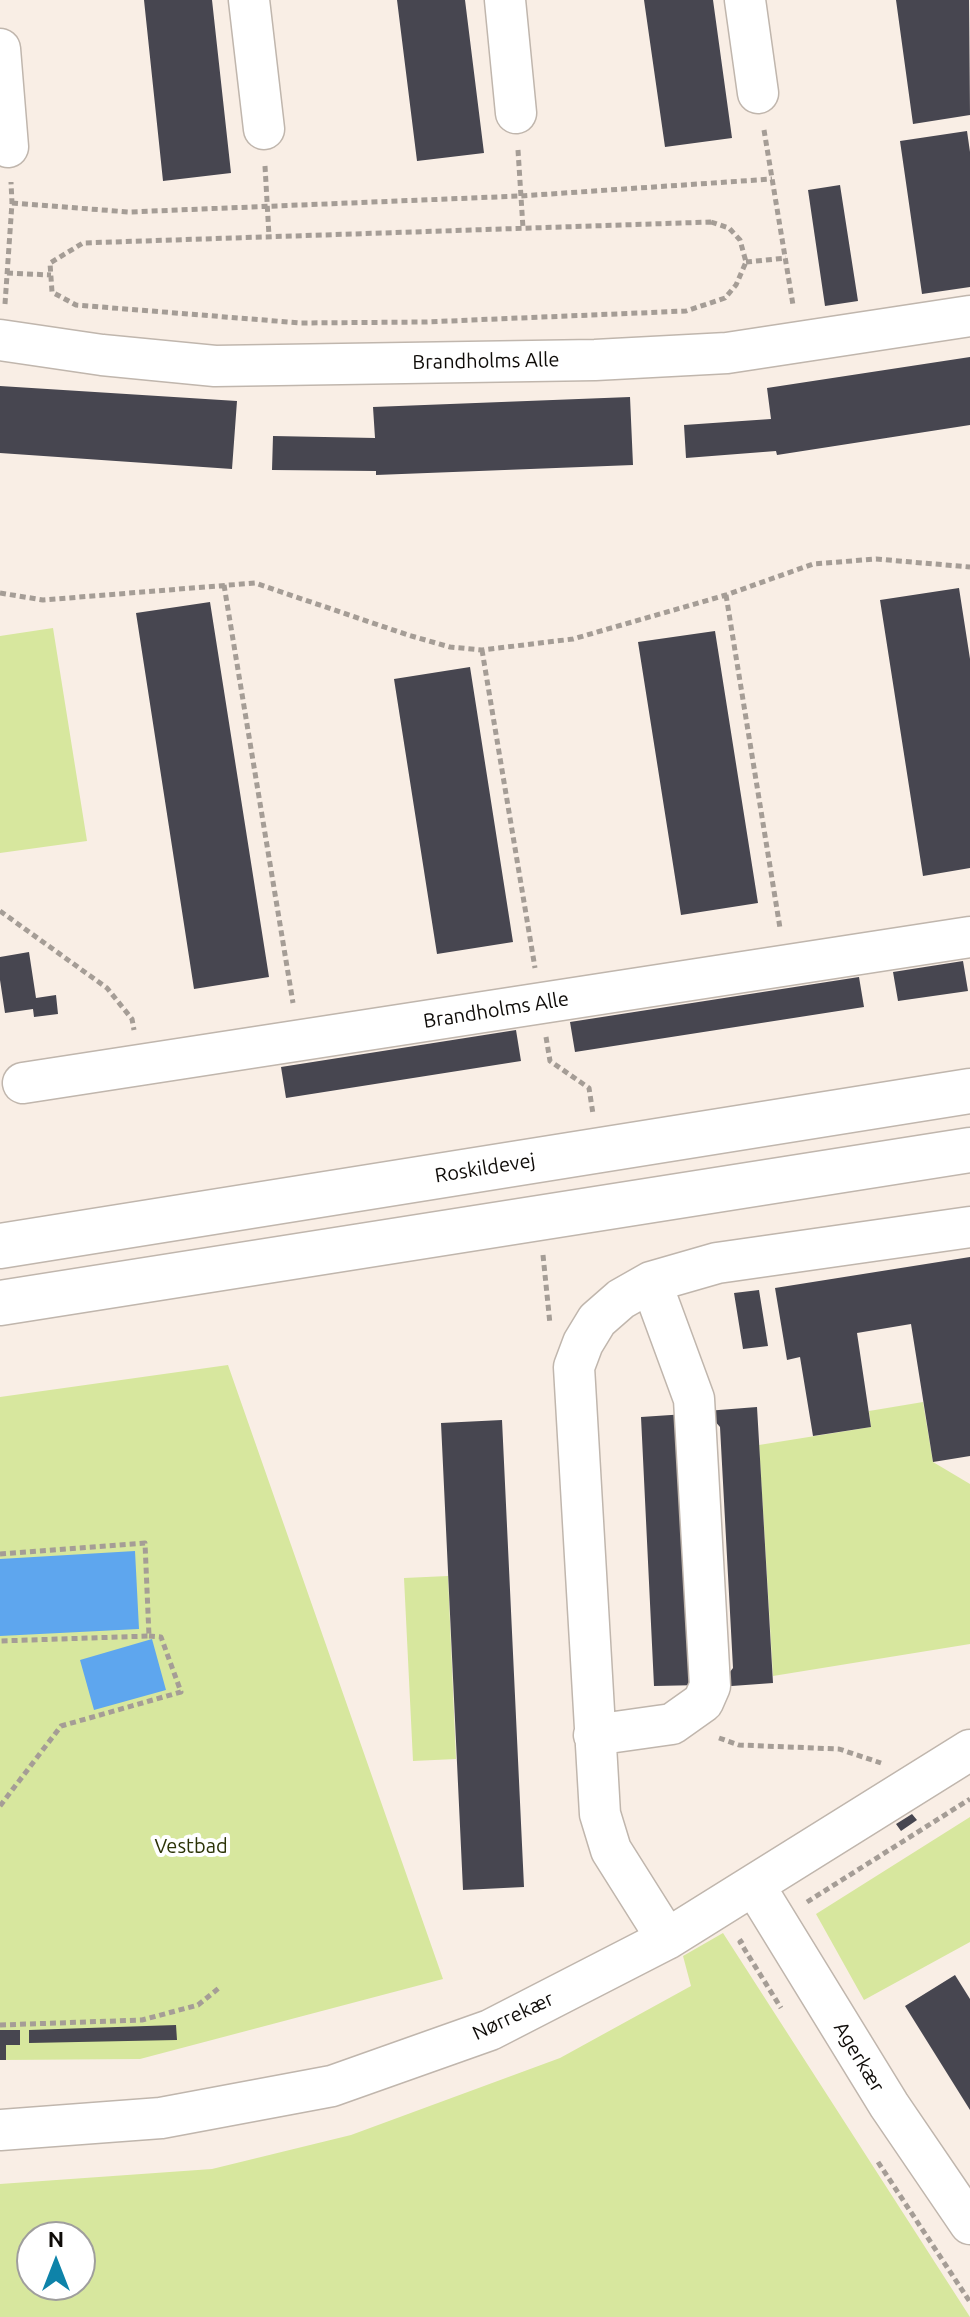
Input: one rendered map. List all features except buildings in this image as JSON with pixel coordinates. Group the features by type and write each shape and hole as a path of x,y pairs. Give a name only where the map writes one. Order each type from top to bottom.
{"main road":[{"name":"Roskildevej","path":"0,1246 970,1091"},
{"path":"0,1303 970,1150"}],"street":[{"path":"249,0 264,129"},
{"path":"505,0 516,113"},
{"path":"745,0 758,93"},
{"path":"0,49 8,147"},
{"name":"Brandholms Alle","path":"1,341 215,366 595,360 727,353 970,316"},
{"name":"Brandholms Alle","path":"23,1083 970,937"},
{"path":"667,1939 611,1850 600,1814 574,1367 583,1343 597,1320 621,1299 651,1282 717,1263 970,1227"},
{"path":"594,1735 679,1737 710,1686 694,1399 651,1282"},
{"name":"Nørrekær","path":"0,2130 161,2118 332,2086 490,2030 667,1939 970,1750"},
{"name":"Agerkær","path":"754,1885 889,2105 970,2224"}],"path":[{"path":"758,93 799,342"},
{"path":"516,113 523,228"},
{"path":"1,341 12,203 8,147"},
{"path":"12,203 129,212 520,196 772,179"},
{"path":"266,206 269,237"},
{"path":"711,222 729,228 740,240 746,262 736,285 725,298 686,311 425,322 301,323 76,305 52,292 50,263 83,243 523,228 711,222"},
{"path":"746,262 786,258"},
{"path":"7,273 51,275"},
{"path":"0,593 43,600 255,583 408,635 450,647 482,650 573,639 726,595 813,564 876,559 969,566 970,576"},
{"path":"224,585 299,1040"},
{"path":"726,595 786,965"},
{"path":"482,650 540,1003"},
{"path":"0,911 107,988 132,1019 139,1065"},
{"path":"550,1061 589,1088"},
{"path":"535,1219 546,1272 552,1356 574,1367"},
{"path":"0,1554 145,1543 149,1636"},
{"path":"0,1641 161,1637 181,1692 61,1726 0,1806"},
{"path":"679,1737 739,1745 839,1749 879,1761 898,1795"},
{"path":"0,2025 142,2020 198,2005 219,1988"}],"green space":[{"path":"53,628 87,841 0,853 0,636"},
{"name":"Vestbad","path":"228,1365 443,1979 140,2059 0,2060 0,1397"},
{"path":"923,1402 933,1462 970,1484 970,1644 773,1676 759,1445 871,1427 869,1411"},
{"path":"448,1576 456,1759 413,1761 404,1578"},
{"path":"970,1817 970,1942 864,2000 816,1914"},
{"path":"723,1933 970,2317 0,2317 0,2184 212,2169 351,2135 560,2058 691,1986 683,1956"}],"water":[{"path":"135,1551 139,1629 0,1636 0,1559"},
{"path":"152,1639 166,1690 94,1710 80,1660"}]}
